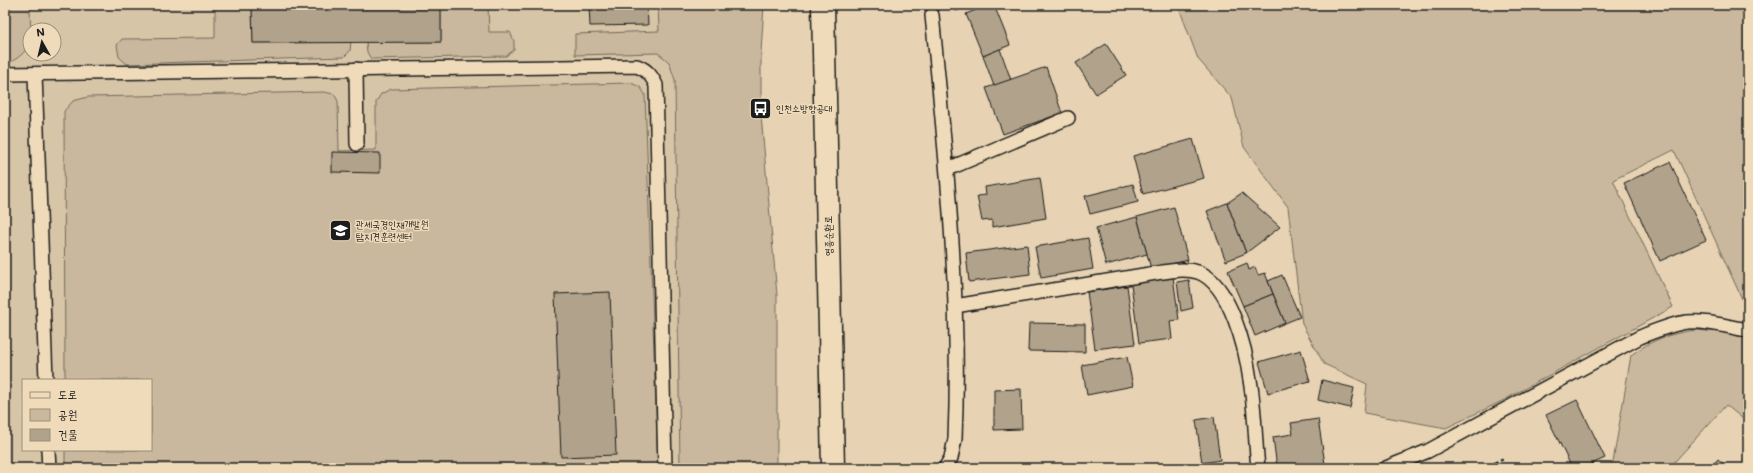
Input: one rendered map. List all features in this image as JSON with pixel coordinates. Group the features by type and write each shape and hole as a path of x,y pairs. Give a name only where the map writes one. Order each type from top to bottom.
{"main road":[{"name":"영종순환로","path":"823,5 833,468"},
{"path":"833,468 838,468"}],"lane":[{"path":"932,15 948,168 955,306 955,439 951,458 945,468"},
{"path":"5,74 637,66 645,69 651,74 656,84 665,468"},
{"path":"356,69 357,144"},
{"path":"35,74 46,379"},
{"path":"948,168 1068,118"},
{"path":"955,306 1156,272 1180,270 1198,272 1213,281 1225,297 1241,340 1250,380 1258,468"},
{"path":"1386,468 1428,451 1640,337 1665,327 1687,322 1708,323 1748,330"},
{"path":"48,451 49,468"}],"path":[{"path":"1484,468 1504,458"}],"shaded area":[{"name":"관세국경인재개발원 탐지견훈련센터","path":"5,5 674,5 680,468 5,468"}],"green space":[{"path":"5,5 30,5 31,22 22,22 22,54 5,65"},
{"path":"215,5 252,5 253,43 351,42 350,51 344,57 127,64 119,57 117,45 122,39 215,38"},
{"path":"441,5 488,5 489,32 510,32 514,41 514,50 506,56 371,59 367,52 366,42 441,42"},
{"path":"658,5 764,5 761,52 761,115 777,295 777,468 680,468 675,80 669,62 658,53 575,55 575,34 659,31"},
{"path":"1178,5 1748,5 1748,312 1674,150 1613,180 1673,307 1504,400 1446,428 1364,413 1367,384 1324,364 1302,324 1288,207 1244,147 1232,98 1198,59"},
{"name":"관세국경인재개발원 탐지견훈련센터","path":"631,83 640,87 645,94 658,468 65,468 65,451 152,451 152,379 65,379 64,111 73,101 88,97 324,92 334,94 338,101 339,151 376,150 376,102 381,94 391,89"},
{"path":"1695,330 1719,332 1748,338 1748,423 1726,405 1669,468 1607,468 1613,462 1631,355 1654,341 1677,333"}],"building":[{"path":"252,5 441,5 441,42 253,43"},
{"path":"589,5 647,5 648,25 590,26"},
{"path":"953,5 969,5 956,11"},
{"path":"988,5 994,5 1010,45 983,56 966,14"},
{"path":"1106,44 1126,75 1096,94 1076,63"},
{"path":"1000,49 1011,80 994,86 983,56"},
{"path":"1046,67 1062,113 1003,134 986,88"},
{"path":"1193,139 1204,178 1143,194 1133,156"},
{"path":"332,152 380,153 380,173 332,172"},
{"path":"1670,162 1706,240 1660,261 1624,183"},
{"path":"1040,178 1046,218 992,227 992,220 982,221 977,196 986,195 985,187"},
{"path":"1133,184 1138,202 1090,214 1085,196"},
{"path":"1242,193 1280,227 1246,253 1227,203"},
{"path":"1227,203 1246,253 1226,261 1207,211"},
{"path":"1174,207 1188,260 1151,269 1137,217"},
{"path":"1137,217 1147,254 1106,265 1096,228"},
{"path":"1088,238 1093,269 1041,278 1035,247"},
{"path":"1027,245 1030,274 969,282 966,253"},
{"path":"1247,263 1249,270 1255,267 1258,275 1265,273 1273,294 1243,306 1228,271"},
{"path":"1282,275 1300,317 1285,323 1268,281"},
{"path":"1173,277 1179,320 1170,321 1172,339 1139,343 1131,284"},
{"path":"1189,280 1193,308 1181,311 1177,282"},
{"path":"1127,286 1135,344 1095,349 1087,292"},
{"path":"610,292 616,455 561,457 555,294"},
{"path":"1273,294 1285,323 1255,336 1243,306"},
{"path":"1029,323 1085,324 1085,352 1028,351"},
{"path":"1301,350 1310,381 1268,393 1259,362"},
{"path":"1127,357 1133,386 1087,395 1082,365"},
{"path":"1322,380 1354,388 1350,408 1318,400"},
{"path":"1021,389 1022,429 994,430 994,390"},
{"path":"1577,400 1605,458 1583,468 1572,468 1546,415"},
{"path":"1214,417 1220,460 1202,463 1196,420"},
{"path":"1318,419 1325,464 1296,468 1277,468 1273,437 1293,434 1291,423"},
{"path":"1718,459 1728,468 1710,468"}],"place":[{"name":"인천소방항공대","path":"760,108"},
{"name":"관세국경인재개발원 탐지견훈련센터","path":"341,230"}]}
